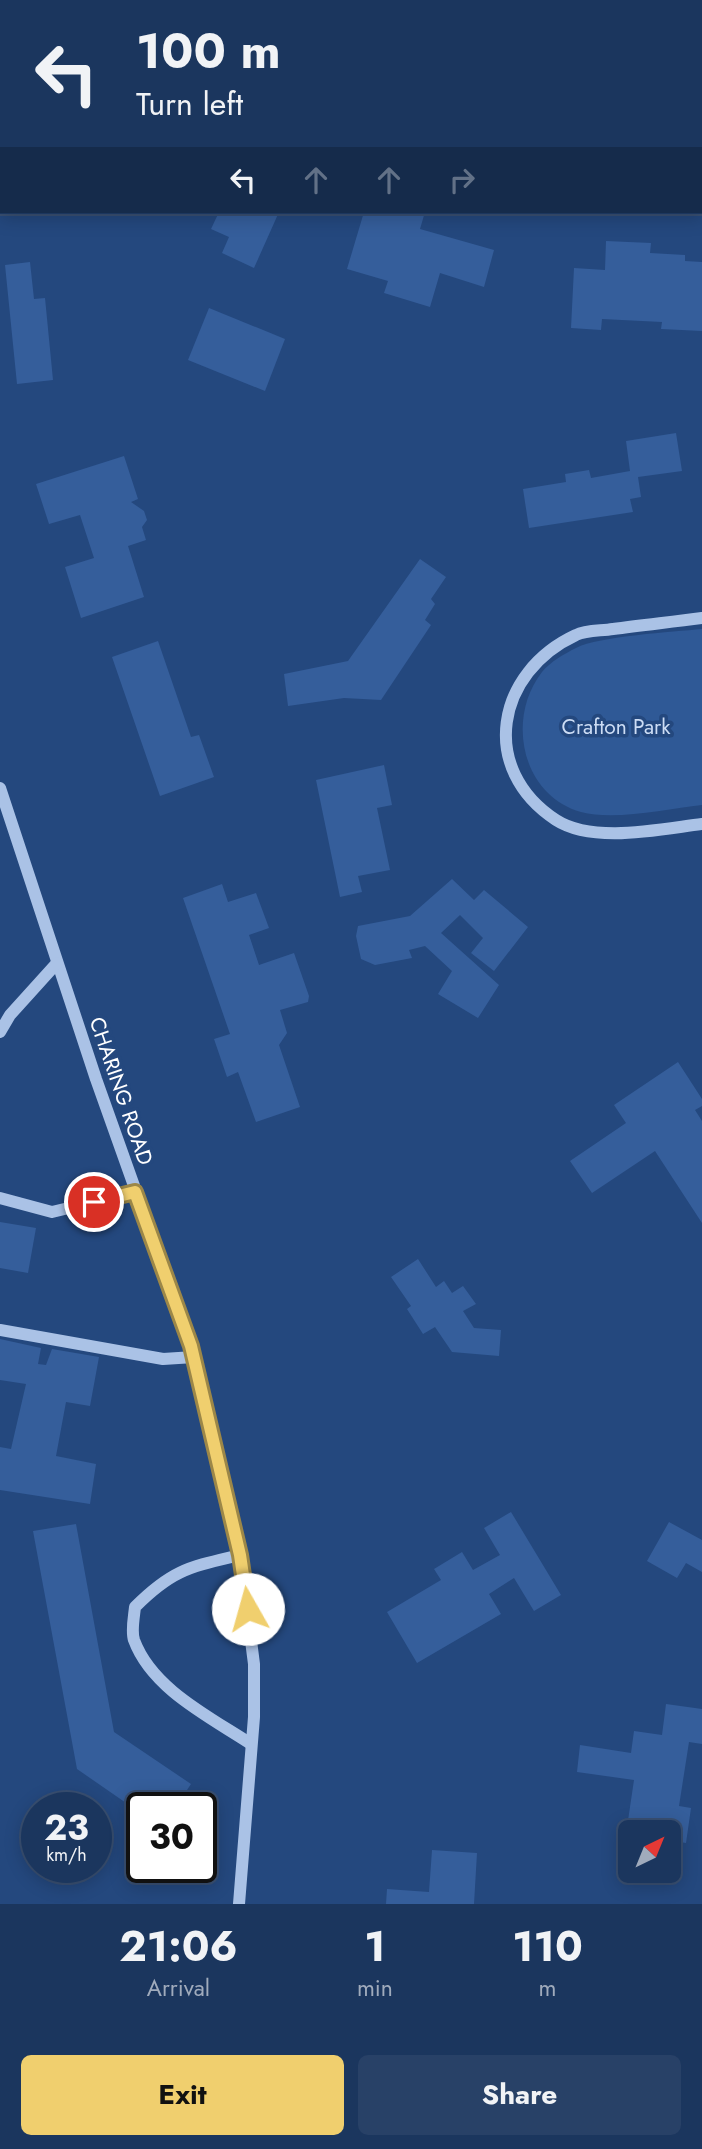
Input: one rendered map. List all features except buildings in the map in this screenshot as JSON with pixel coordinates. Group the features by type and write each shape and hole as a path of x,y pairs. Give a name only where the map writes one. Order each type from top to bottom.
{"street":[{"path":"702,618 578,634 538,657 512,696 504,742 522,788 557,821 604,834 702,824"},
{"name":"CHARING ROAD","path":"0,788 135,1192 194,1357 240,1555 254,1664 239,1904"},
{"path":"0,1032 10,1015 57,963"},
{"path":"0,1198 52,1212 135,1192"},
{"path":"0,1331 163,1359 194,1357"},
{"path":"240,1555 185,1568 161,1582 135,1607 133,1638 153,1674 196,1708 251,1744"}],"green space":[{"name":"Crafton Park","path":"702,629 702,805 625,815 594,814 581,812 561,803 545,789 533,772 526,753 523,732 524,711 531,691 545,668 576,648 601,640"}],"route":[{"path":"94,1202 135,1192 191,1346 240,1555 248,1609"}]}
